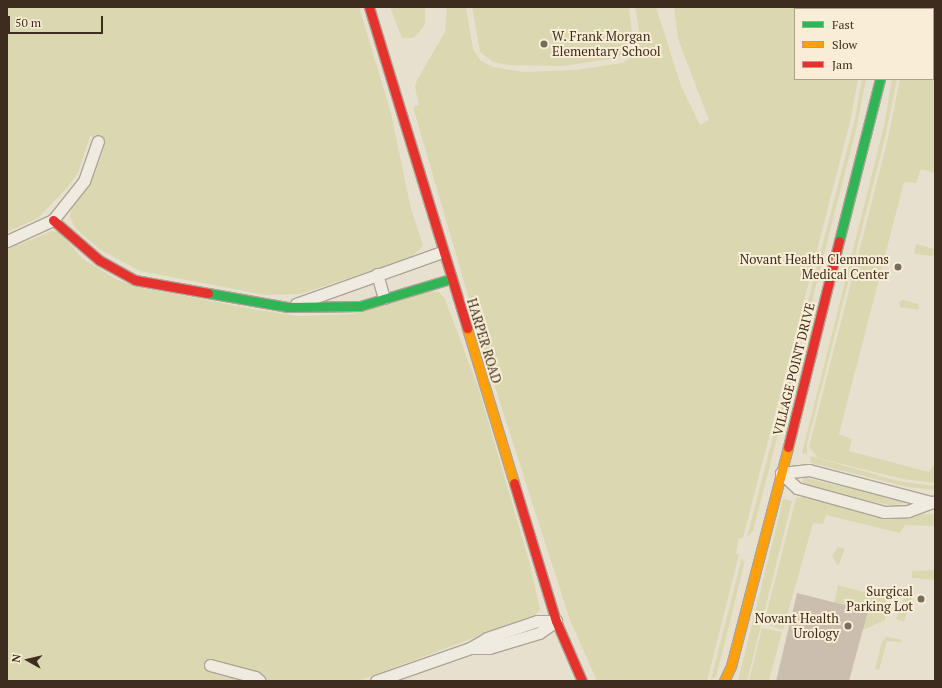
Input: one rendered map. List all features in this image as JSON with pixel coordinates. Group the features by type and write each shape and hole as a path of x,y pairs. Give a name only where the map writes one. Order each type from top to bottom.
{"street":[{"name":"HARPER ROAD","path":"369,7 442,252 556,621 582,681"},
{"name":"VILLAGE POINT DRIVE","path":"724,681 731,666 880,80"},
{"path":"7,240 53,220 84,181 98,141"},
{"path":"53,220 99,260 135,280 287,308 360,306 450,278"},
{"path":"287,308 377,274 442,252"},
{"path":"377,274 384,298"},
{"path":"781,473 809,470 933,501"},
{"path":"781,473 797,488 884,512 908,511 933,501"},
{"path":"376,681 470,648 487,638 537,621 556,621"},
{"path":"210,665 255,677 260,681"},
{"name":"VILLAGE POINT DRIVE","path":"731,666 734,681"}],"green space":[{"path":"7,7 359,7 391,113 410,205 423,246 410,258 300,294 265,295 140,271 99,249 75,228 70,217 71,210 90,185 103,152 104,140 90,136 78,173 67,188 38,218 7,232"},
{"path":"390,7 425,7 425,24 419,33 413,38 402,38"},
{"path":"447,7 466,7 473,49 481,61 493,67 524,72 576,70 622,63 630,58 637,44 639,30 635,7 656,7 681,86 700,125 709,120 678,39 674,7 865,7 794,8 794,80 858,80 850,122 743,538 739,538 736,553 739,555 707,681 597,681 570,620 493,381 413,107 419,105 415,87 417,80 445,32"},
{"path":"472,7 629,7 632,35 627,50 617,58 563,66 508,65 493,62 480,52"},
{"path":"906,7 935,7 935,173 921,169 916,183 904,182 839,434 852,439 849,451 929,472 935,463 935,483 903,479 818,458 809,447 888,138 900,80 934,80 934,8"},
{"path":"862,80 866,80 856,130 753,531 747,537 855,119"},
{"path":"892,80 897,80 885,138 807,444 807,454 802,453 884,126"},
{"path":"53,231 60,233 83,259 116,279 138,287 259,310 298,316 353,314 430,291 439,292 445,299 479,390 529,561 540,609 535,615 358,681 7,681 7,249"},
{"path":"916,244 934,249 933,256 914,254"},
{"path":"903,300 918,304 919,310 900,307 899,302"},
{"path":"810,456 898,481 935,486 935,490 908,487 811,463"},
{"path":"802,477 906,501 909,503 891,505 862,500 803,484"},
{"path":"804,497 879,516 935,514 935,526 905,525 900,533 826,515 823,524 813,523 783,630 764,623 796,498"},
{"path":"783,499 792,501 747,681 738,679"},
{"path":"838,547 845,549 838,566 832,556"},
{"path":"742,557 744,564 716,677 711,679"},
{"path":"935,570 935,580 912,578 912,571"},
{"path":"838,585 886,598 885,620 863,630 834,603"},
{"path":"905,596 912,597 904,622 896,619"},
{"path":"762,628 782,632 769,681 749,681"},
{"path":"887,637 900,639 901,642 887,641 879,670 875,669 882,641"}],"building":[{"path":"797,593 868,611 849,681 776,681"}],"traffic: fast":[{"path":"839,241 880,80"},
{"path":"208,293 287,307 360,306 450,279"}],"traffic: slow":[{"path":"467,328 514,483"},
{"path":"724,681 731,666 788,447"}],"traffic: jam":[{"path":"369,7 467,328"},
{"path":"53,220 99,260 135,280 208,293"},
{"path":"788,447 839,241"},
{"path":"514,483 556,621 582,681"}],"place":[{"name":"W. Frank Morgan Elementary School","path":"544,44"},
{"name":"Novant Health Clemmons Medical Center","path":"898,267"},
{"name":"Surgical Parking Lot","path":"921,599"},
{"name":"Novant Health Urology","path":"848,626"}]}
